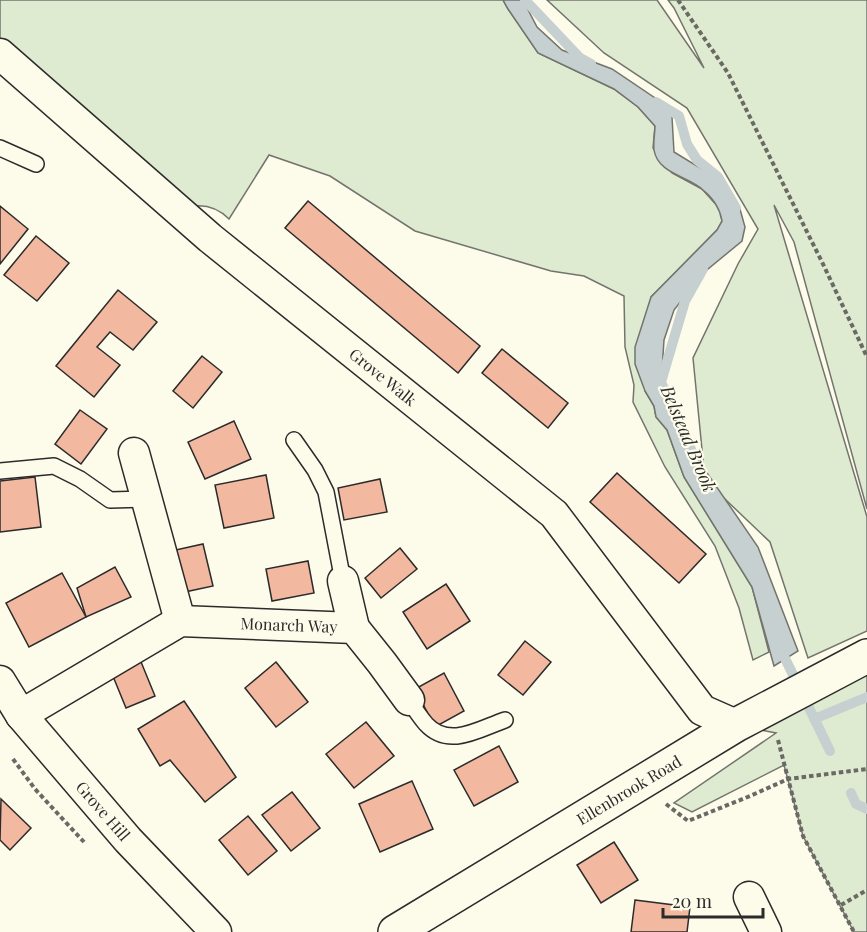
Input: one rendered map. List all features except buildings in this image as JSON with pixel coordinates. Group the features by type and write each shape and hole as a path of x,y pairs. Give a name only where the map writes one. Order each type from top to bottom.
{"street":[{"name":"Grove Walk","path":"0,54 210,238 554,514 702,710 736,726"},
{"path":"21,715 180,621 134,453"},
{"path":"343,581 354,628"},
{"name":"Monarch Way","path":"180,621 354,628 409,700"},
{"name":"Ellenbrook Road","path":"395,932 736,726 867,656"},
{"name":"Grove Hill","path":"0,681 21,715 128,840 216,932"},
{"path":"749,897 766,932"}],"lane":[{"path":"0,148 36,164"},
{"path":"294,440 315,470 326,492 343,581"},
{"path":"0,471 54,466 80,479 110,500 146,499"},
{"path":"409,700 426,724 439,734 454,737 505,720"}],"path":[{"path":"678,0 728,73 867,357"},
{"path":"736,726 775,732 803,836 854,932"},
{"path":"640,783 688,821 788,778 867,769"},
{"path":"841,905 867,890"}],"green space":[{"path":"0,0 503,0 538,53 614,89 638,107 655,126 653,148 672,173 702,189 720,209 722,221 717,230 651,297 645,391 654,406 656,417 667,430 684,477 752,587 769,652 753,660 739,608 715,546 665,467 633,402 634,385 625,347 624,296 584,276 551,271 415,231 330,176 269,155 229,219 213,208 195,206 0,47"},
{"path":"547,0 657,0 704,68 668,0 867,0 867,509 794,242 774,205 867,517 867,631 808,658 770,542 705,480 693,358 738,264 758,229 687,108 604,53"},
{"path":"867,668 867,932 854,932 803,836 784,765 692,812 674,803 776,733 736,725"}],"shaded area":[{"path":"503,0 523,0 537,27 562,50 612,69 664,104 672,117 674,152 715,177 740,209 745,227 742,241 702,274 674,310 664,340 662,371 667,394 685,441 758,547 798,651 774,666 752,587 684,477 667,430 656,417 654,406 645,391 635,364 635,347 651,297 717,230 722,221 720,212 713,200 697,185 667,170 661,164 654,150 655,126 638,107 614,89 538,53"}],"waterway":[{"name":"Belstead Brook","path":"525,0 580,58 591,64"},
{"name":"Belstead Brook","path":"656,102 679,116 687,144 697,160 718,177 736,208"},
{"name":"Belstead Brook","path":"698,465 661,382 685,301 703,269"},
{"name":"Belstead Brook","path":"779,646 830,751"},
{"path":"814,719 867,697"},
{"name":"Belstead Brook","path":"851,793 856,804 867,809"}]}
